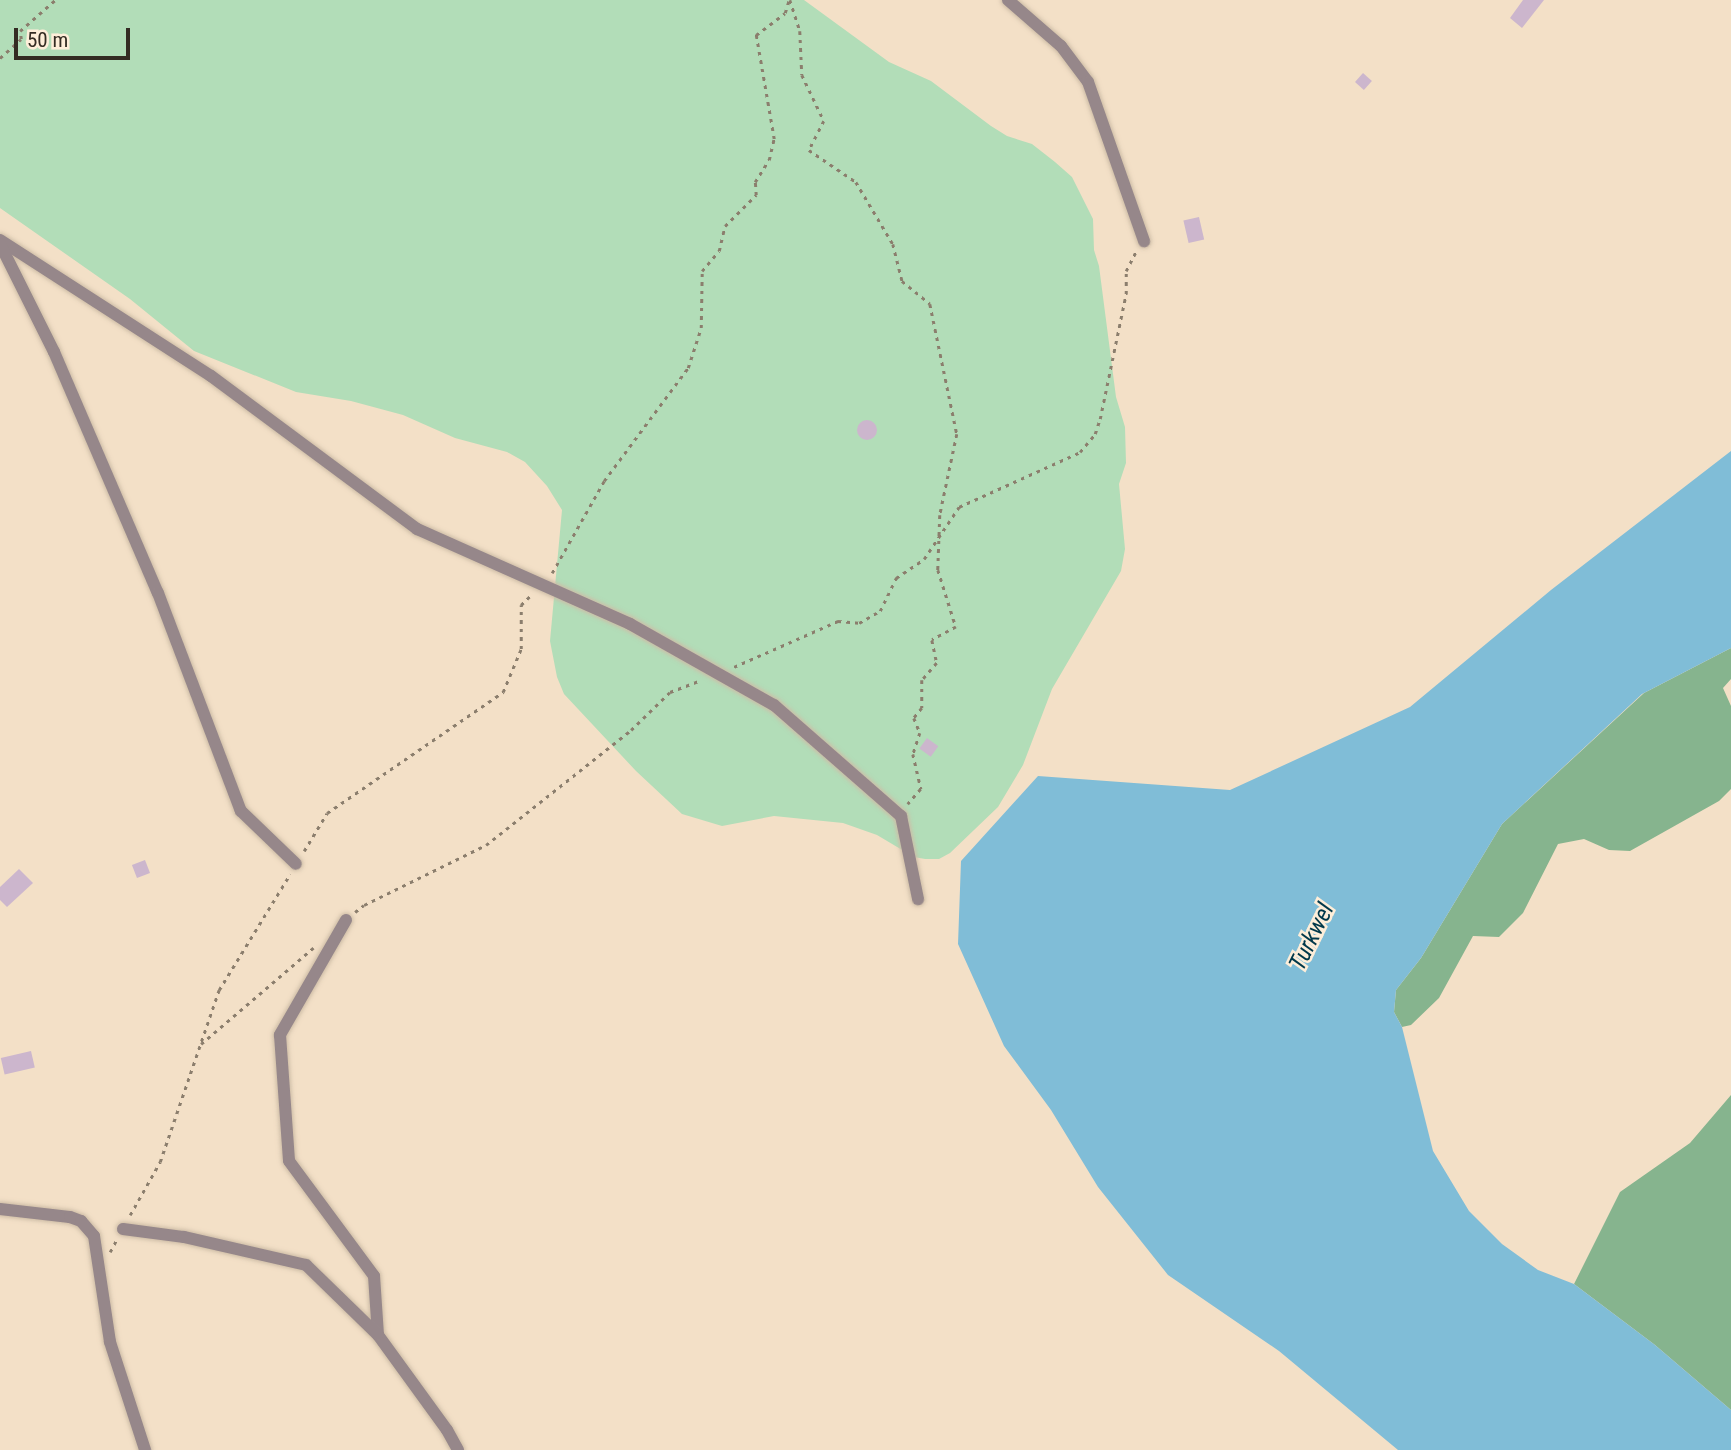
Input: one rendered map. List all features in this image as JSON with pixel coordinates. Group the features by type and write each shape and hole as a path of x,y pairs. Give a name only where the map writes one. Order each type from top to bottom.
{"street":[{"path":"1007,0 1061,46 1088,82 1144,241"},
{"path":"0,242 211,376 416,529 630,624 774,705 898,814 918,899"},
{"path":"0,242 54,352 158,593 241,811 296,864"},
{"path":"346,920 279,1035 289,1161 374,1276 378,1335"},
{"path":"0,1209 81,1221 94,1236 110,1342 145,1450"},
{"path":"123,1228 184,1237 306,1265 378,1335 447,1430 458,1450"}],"path":[{"path":"0,58 21,39 20,31 55,0"},
{"path":"100,1270 160,1162 219,990 327,813 503,692 520,649 521,605 556,568 604,481 688,368 701,328 702,271 719,251 725,226 756,195 755,182 769,160 774,139 756,35 785,13 790,0"},
{"path":"790,0 800,32 802,75 824,121 810,150 856,183 893,243 902,281 930,304 957,434 940,515 938,570 956,627 932,640 937,663 922,680 922,708 914,718 920,733 913,754 921,789 898,814"}],"green space":[{"path":"0,0 804,0 889,62 931,81 991,126 1007,136 1032,144 1055,162 1072,177 1093,219 1094,250 1099,266 1116,397 1125,427 1126,463 1119,484 1125,549 1121,571 1052,689 1023,765 998,807 950,853 939,859 914,857 877,835 843,823 774,816 722,826 682,814 636,771 564,694 557,677 550,641 562,510 547,486 525,462 507,452 455,438 403,415 351,401 296,392 194,351 130,299 0,208"},
{"path":"1731,648 1731,679 1723,688 1731,706 1731,789 1719,801 1630,851 1609,850 1584,839 1558,844 1523,913 1499,937 1473,936 1439,998 1411,1025 1402,1027 1394,1012 1396,990 1421,958 1502,824 1644,693"},
{"path":"1731,1095 1731,1410 1655,1345 1574,1284 1620,1192 1690,1143"}],"water":[{"name":"Turkwel","path":"1731,451 1731,648 1642,694 1502,824 1421,958 1396,990 1394,1012 1402,1027 1433,1151 1469,1211 1502,1244 1538,1270 1574,1284 1655,1345 1731,1410 1731,1450 1398,1450 1279,1351 1168,1275 1098,1187 1051,1110 1004,1046 958,944 961,861 1038,776 1230,790 1410,707 1551,590"}],"building":[{"path":"1523,0 1544,0 1522,28 1510,18"},
{"path":"1363,73 1372,81 1364,90 1355,82"},
{"path":"1199,217 1204,239 1189,243 1183,221"},
{"path":"867,420 874,423 877,430 874,437 867,440 860,437 857,430 860,423"},
{"path":"927,738 938,746 931,757 919,749"},
{"path":"145,860 150,873 137,878 132,865"},
{"path":"19,869 33,883 7,907 0,900 0,887"},
{"path":"31,1051 35,1068 5,1075 1,1058"}]}
